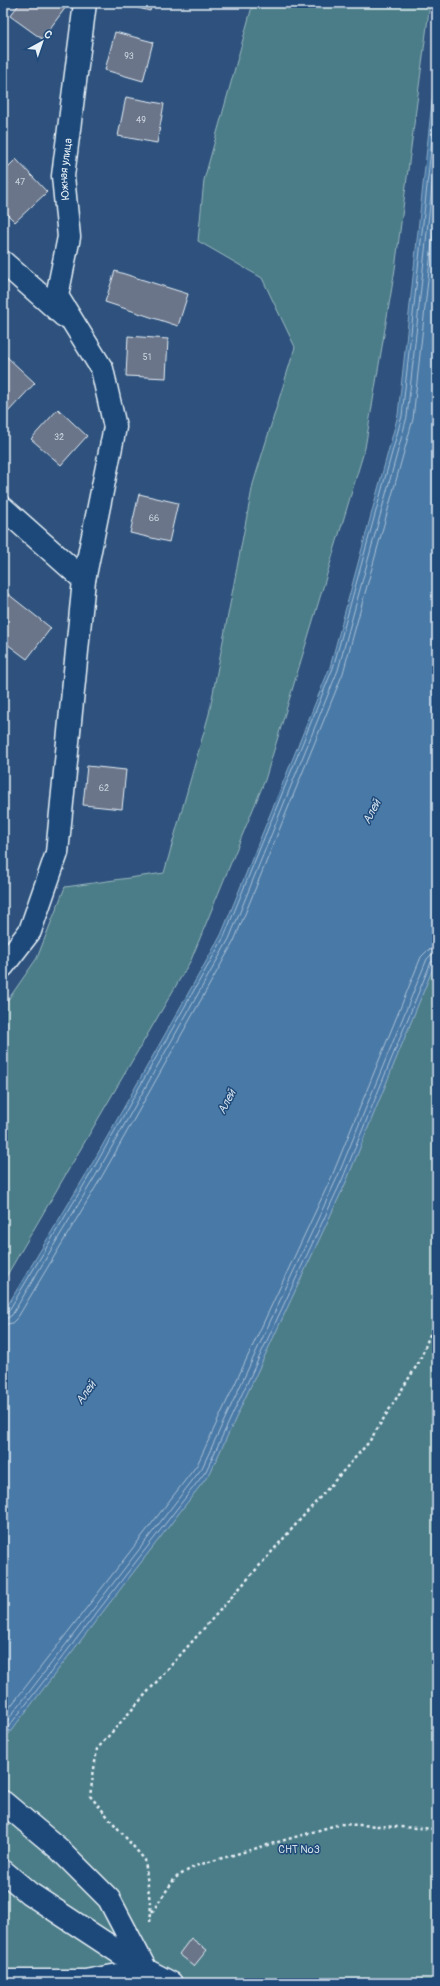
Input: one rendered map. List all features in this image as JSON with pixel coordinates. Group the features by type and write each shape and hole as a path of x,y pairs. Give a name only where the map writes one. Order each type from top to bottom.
{"street":[{"name":"Южная улица","path":"3,966 30,931 56,853 84,580 115,427 102,368 57,296 69,237 63,176 85,3"},
{"path":"3,262 77,328"},
{"path":"3,508 84,580"},
{"path":"3,1802 59,1849 108,1900 146,1970"},
{"path":"3,1871 23,1888 146,1970 171,1983"},
{"path":"3,1981 85,1981 146,1970"}],"path":[{"path":"150,1926 152,1912 145,1860 90,1796 97,1749 369,1442 419,1362 437,1317"},
{"path":"152,1912 175,1878 195,1866 332,1826 340,1824 437,1829"}],"green space":[{"path":"253,3 430,3 395,269 365,448 265,780 191,960 3,1282 3,1007 37,958 65,887 164,873 209,714 253,484 295,347 262,278 198,241 204,180"},
{"name":"СНТ №3","path":"437,958 437,1983 3,1983 3,1741 210,1473 346,1182"}],"water":[{"name":"Алей","path":"437,56 437,958 346,1182 210,1473 3,1741 3,1313 88,1171 221,935 330,667 398,415"}],"building":[{"path":"20,3 60,3 66,7 42,39 10,16"},
{"path":"119,3 152,3 150,11"},
{"path":"115,32 153,42 143,81 105,70"},
{"path":"126,97 164,104 157,143 118,136"},
{"path":"16,159 47,192 15,222 3,210 3,172"},
{"path":"115,271 188,294 178,326 105,302"},
{"path":"128,336 168,339 166,378 126,376"},
{"path":"6,356 35,383 8,412 3,408 3,359"},
{"path":"58,409 87,436 61,465 31,439"},
{"path":"139,494 178,503 169,542 130,533"},
{"path":"3,590 51,628 27,659 3,641"},
{"path":"87,766 126,770 122,809 83,805"},
{"path":"191,1938 207,1950 194,1966 179,1954"}]}
